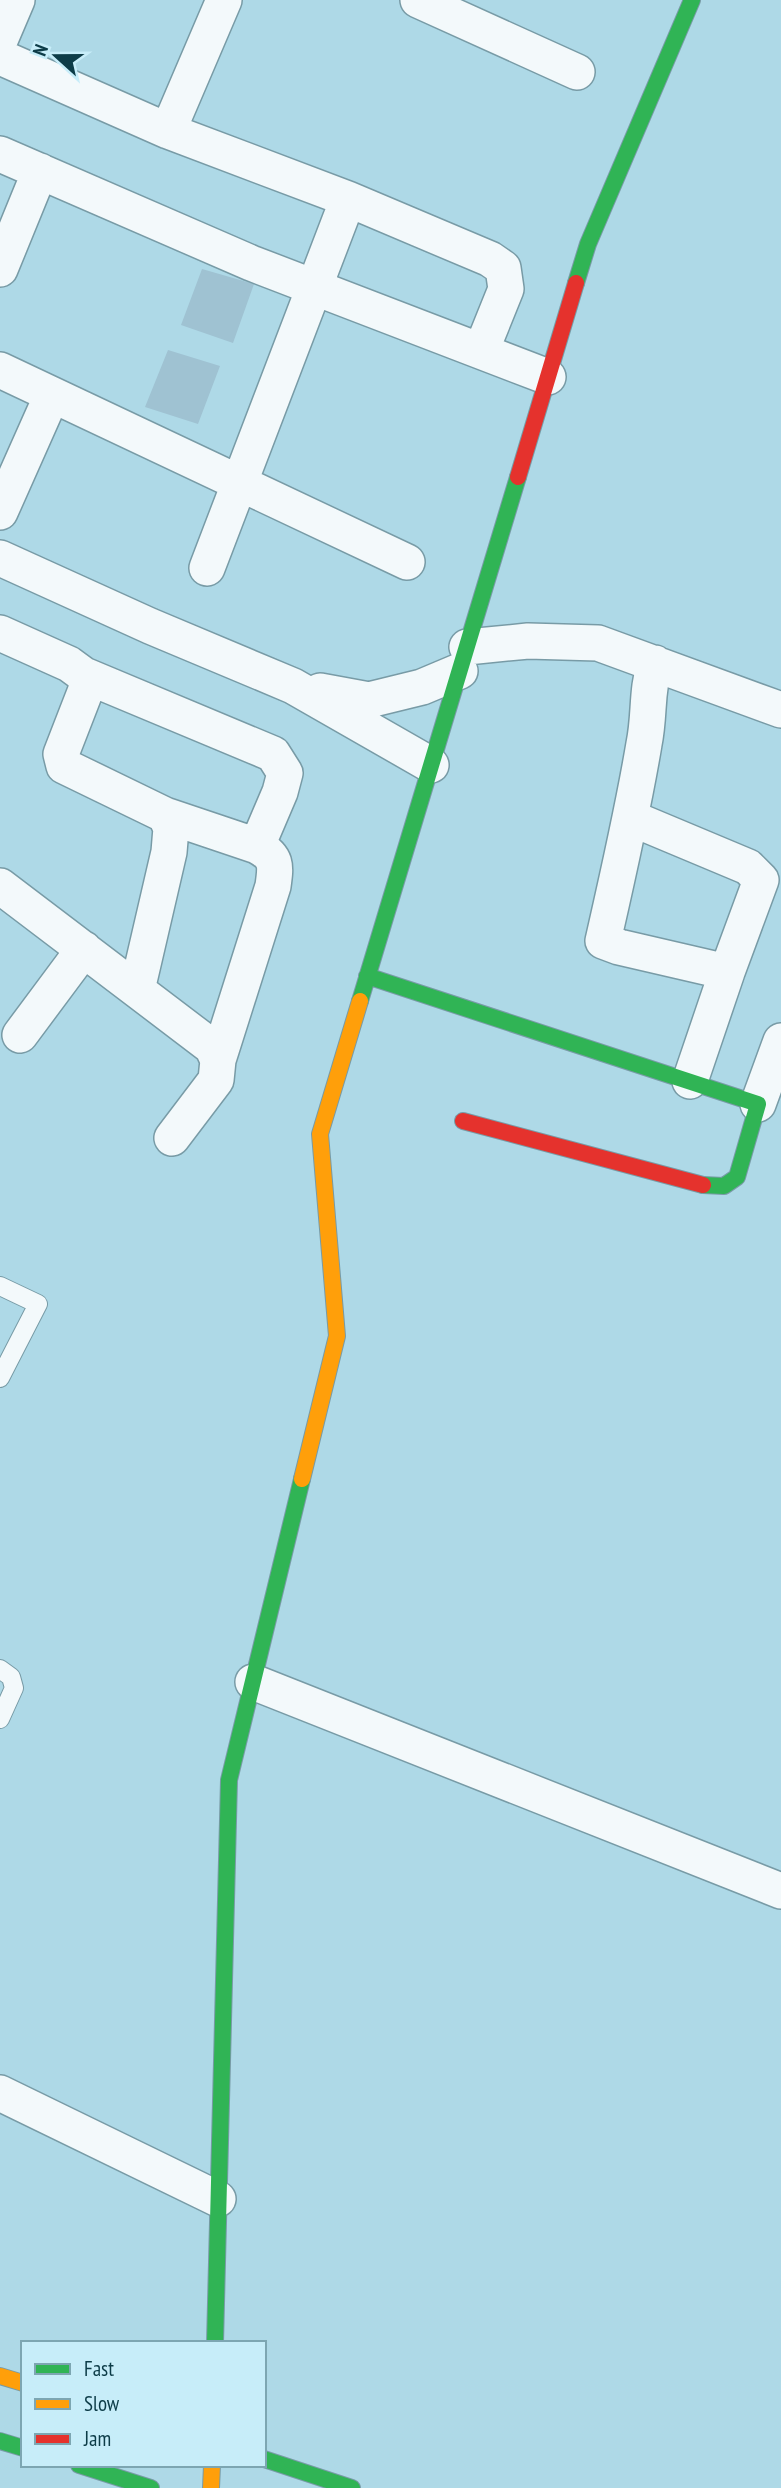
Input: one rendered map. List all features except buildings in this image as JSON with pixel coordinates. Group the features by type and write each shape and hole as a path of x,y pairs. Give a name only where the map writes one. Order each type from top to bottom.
{"street":[{"path":"0,40 17,0"},
{"path":"168,131 224,0"},
{"path":"418,0 577,72"},
{"path":"215,2341 229,1780 337,1336 320,1134 588,244 687,2"},
{"path":"0,57 168,131 348,199 490,259 503,268 506,289 481,351"},
{"path":"0,154 251,263 548,377"},
{"path":"0,269 40,171"},
{"path":"207,568 348,199"},
{"path":"0,370 407,562"},
{"path":"0,512 52,395"},
{"path":"3,569 293,686 431,765"},
{"path":"0,633 69,664 84,676 273,754 285,773 280,792 257,846"},
{"path":"293,686 369,700 422,687 463,659 528,641 598,643 781,710"},
{"path":"655,663 648,686 649,721 631,818 603,941 727,972"},
{"path":"84,676 87,687 61,754 64,766 165,816 257,846 270,853 275,867 273,886 218,1060 216,1080 172,1138"},
{"path":"137,990 169,852 171,828 165,816"},
{"path":"631,818 748,867 761,880 690,1081"},
{"path":"0,886 212,1047 218,1060"},
{"path":"20,1035 84,950"},
{"path":"368,976 758,1104"},
{"path":"463,1121 722,1188 737,1177 758,1104 781,1041"},
{"path":"253,1682 781,1891"},
{"path":"0,2093 218,2199"},
{"path":"0,2376 21,2382"},
{"path":"0,2441 21,2447"},
{"path":"266,2460 352,2488"},
{"path":"85,2467 151,2488"},
{"path":"211,2488 212,2467"}],"lane":[{"path":"0,1286 38,1304 0,1378"},
{"path":"0,1669 11,1677 14,1688 0,1719"}],"traffic: fast":[{"path":"576,283 588,244 692,0"},
{"path":"360,1001 518,477"},
{"path":"367,976 758,1104 737,1177 724,1186 703,1185"},
{"path":"215,2341 229,1780 302,1479"},
{"path":"0,2441 21,2447"},
{"path":"266,2460 352,2488"},
{"path":"85,2467 151,2488"}],"traffic: slow":[{"path":"302,1479 337,1336 320,1134 360,1001"},
{"path":"0,2376 21,2382"},
{"path":"211,2488 212,2467"}],"traffic: jam":[{"path":"518,477 576,283"},
{"path":"463,1121 703,1185"}]}
